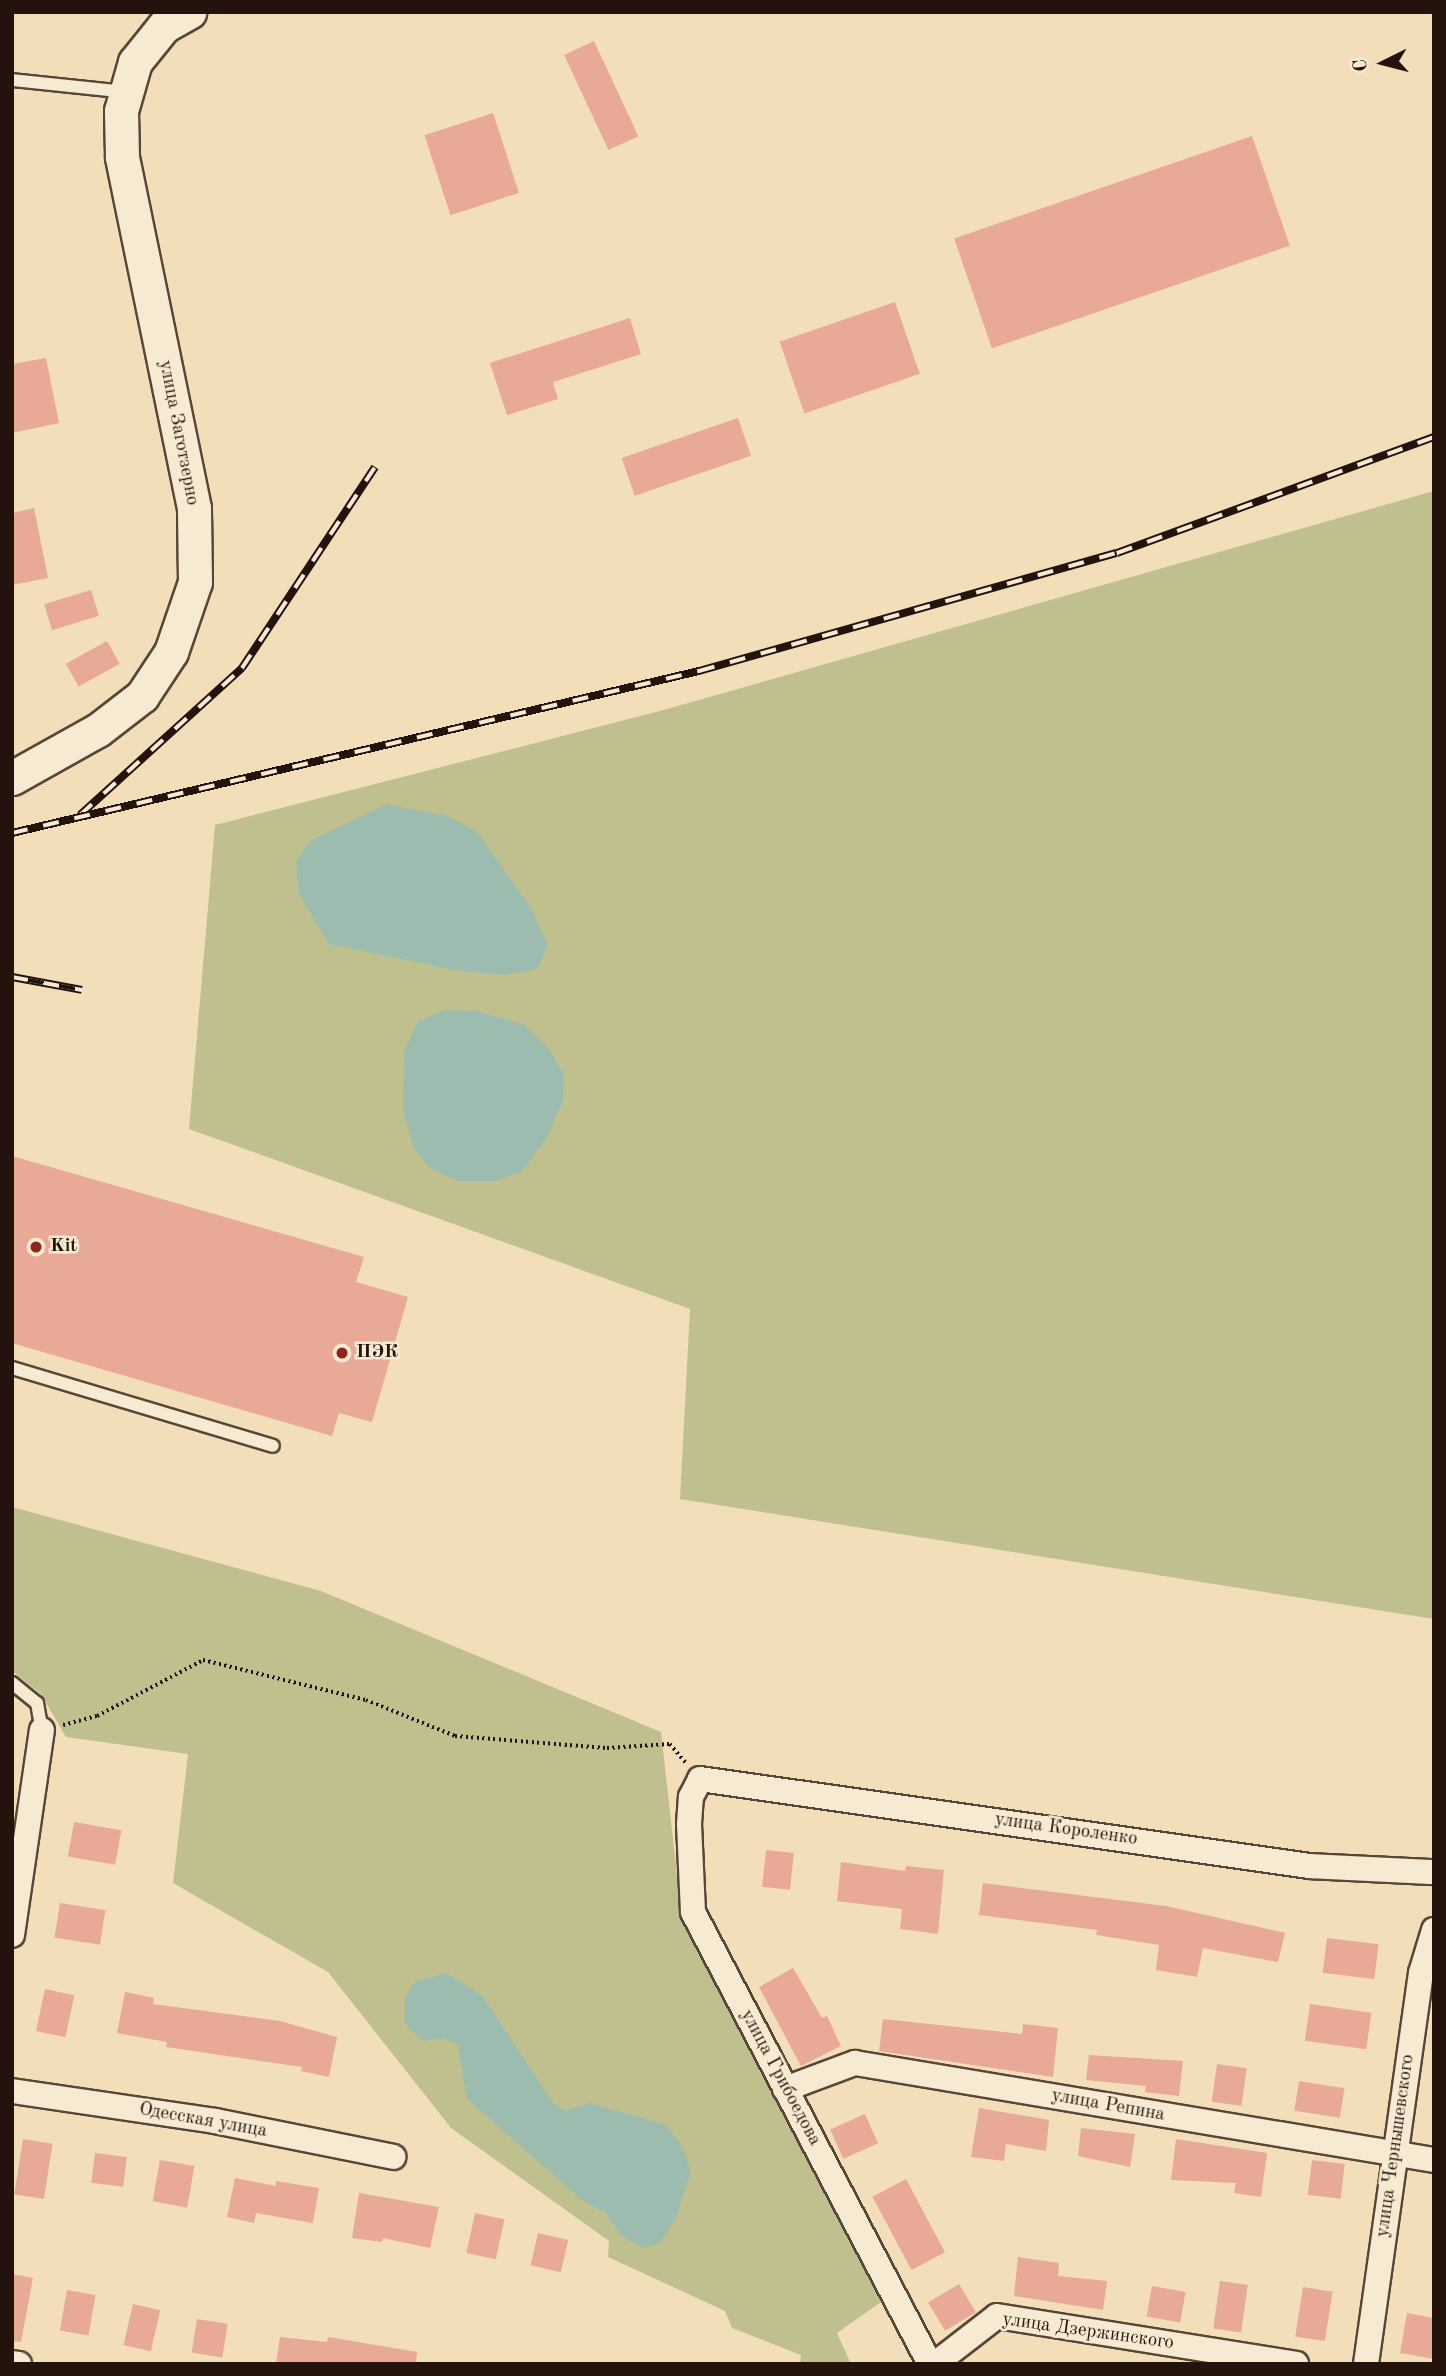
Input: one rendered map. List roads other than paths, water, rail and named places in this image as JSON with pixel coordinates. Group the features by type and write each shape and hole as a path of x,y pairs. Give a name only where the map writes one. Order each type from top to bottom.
{"street":[{"name":"улица Заготзерно","path":"12,778 97,730 142,695 171,652 195,582 194,508 122,156 121,111 135,62 174,17"},
{"path":"12,1935 42,1730"},
{"name":"улица Короленко","path":"700,1779 1310,1866 1434,1872"},
{"name":"улица Грибоедова","path":"700,1779 691,1797 689,1824 693,1912 932,2364"},
{"name":"улица Чернышевского","path":"1366,2364 1421,1973 1434,1930"},
{"name":"улица Репина","path":"785,2089 855,2063 1434,2160"},
{"name":"Одесская улица","path":"12,2091 215,2121 393,2157"},
{"name":"улица Дзержинского","path":"932,2364 997,2316 1296,2364"},
{"path":"12,2363 19,2364"}],"lane":[{"path":"12,80 126,92"},
{"path":"12,1368 273,1447"},
{"path":"12,1683 37,1703 42,1730"}],"railway":[{"path":"12,833 699,671 1117,553 1434,437"},
{"path":"80,815 242,668 375,467"},
{"path":"12,977 82,990"}],"place":[{"name":"Kit","path":"36,1247"},
{"name":"ПЭК","path":"342,1353"}]}
